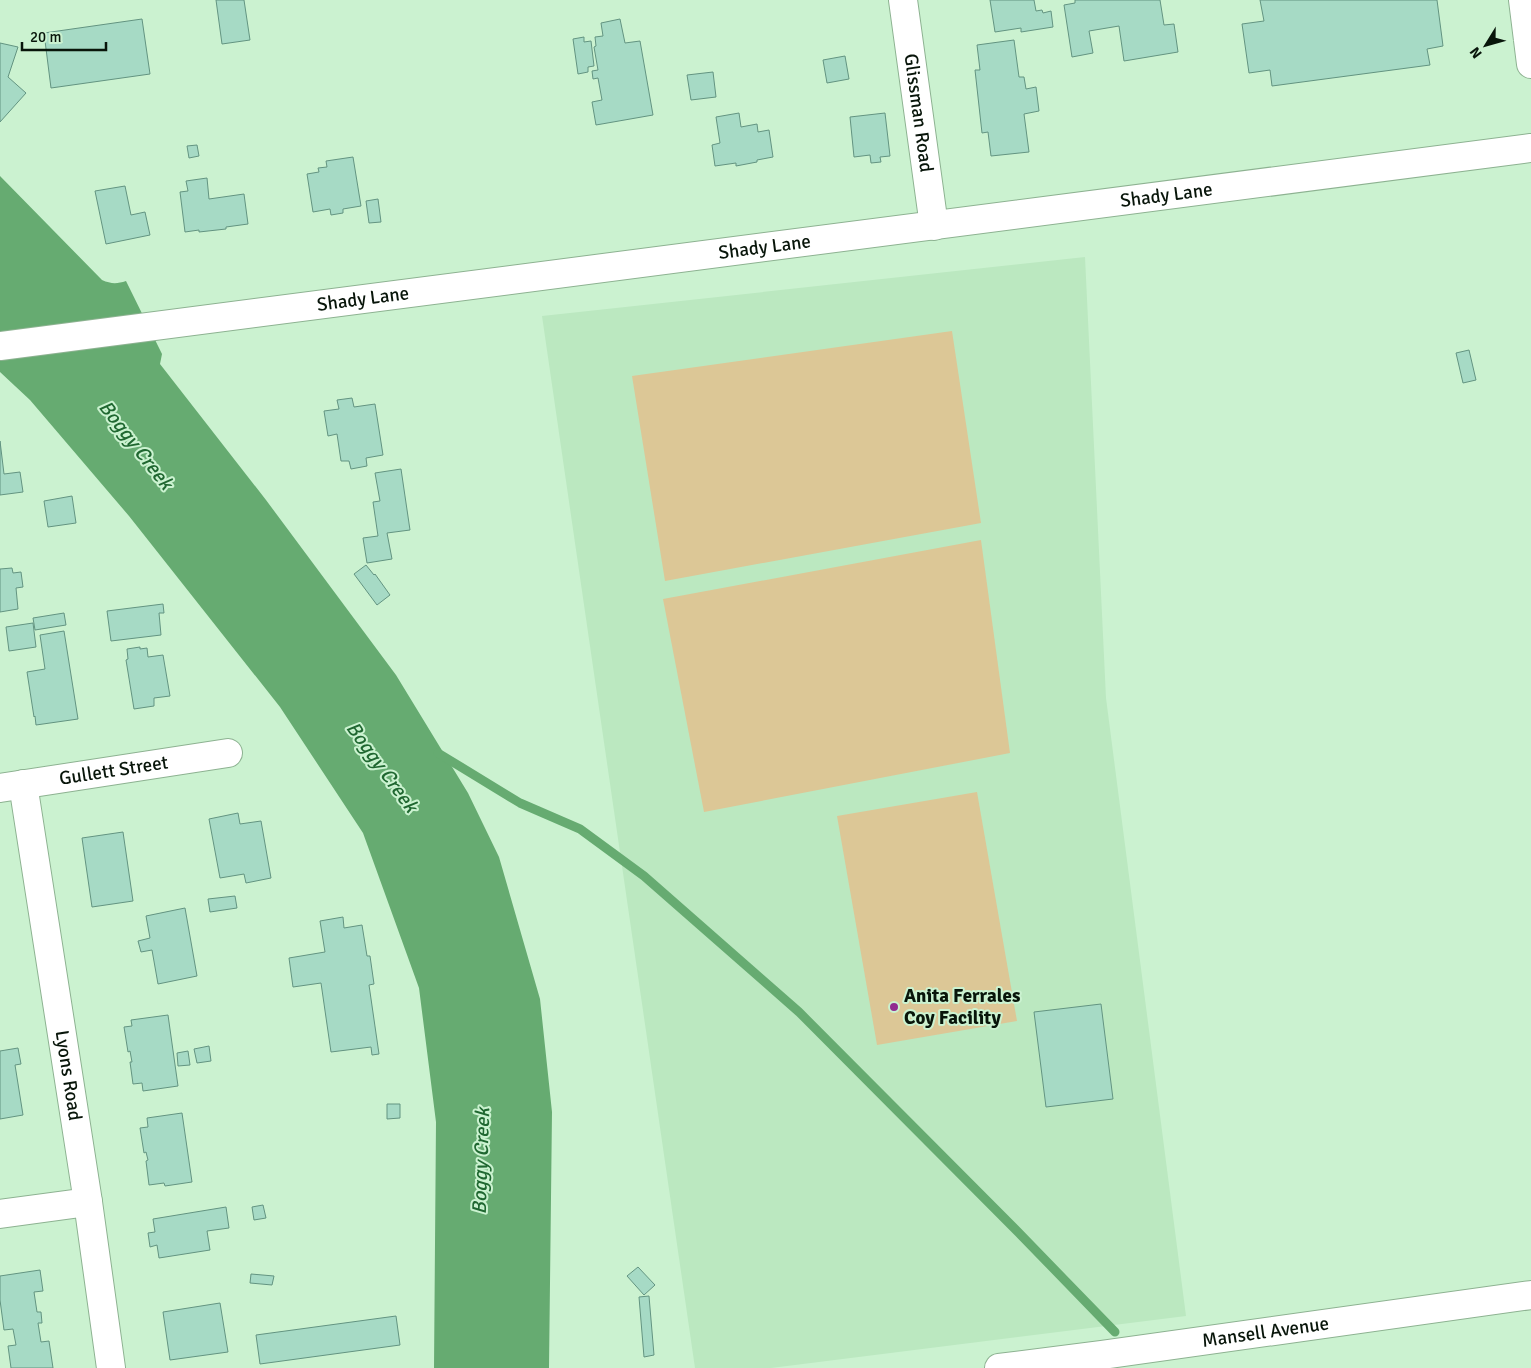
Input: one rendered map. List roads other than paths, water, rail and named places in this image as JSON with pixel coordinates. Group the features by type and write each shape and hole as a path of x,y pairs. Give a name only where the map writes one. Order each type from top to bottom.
{"street":[{"name":"Glissman Road","path":"903,0 934,226"},
{"path":"1523,0 1531,64"},
{"name":"Shady Lane","path":"0,346 1531,148"},
{"name":"Gullett Street","path":"11,786 228,753"},
{"name":"Lyons Road","path":"11,786 88,1202 112,1368"},
{"path":"0,1214 88,1202"},
{"name":"Mansell Avenue","path":"1000,1368 1107,1362 1531,1295"}],"water":[{"name":"Boggy Creek","path":"0,176 102,280 114,283 126,281 162,354 160,364 266,500 396,675 468,793 499,857 540,999 552,1112 549,1368 434,1368 436,1122 419,988 363,833 280,707 129,516 30,400 0,372"}],"waterway":[{"path":"438,753 520,803 580,829 644,876 799,1012 1115,1332"}],"place":[{"name":"Anita Ferrales Coy Facility","path":"894,1007"}]}
